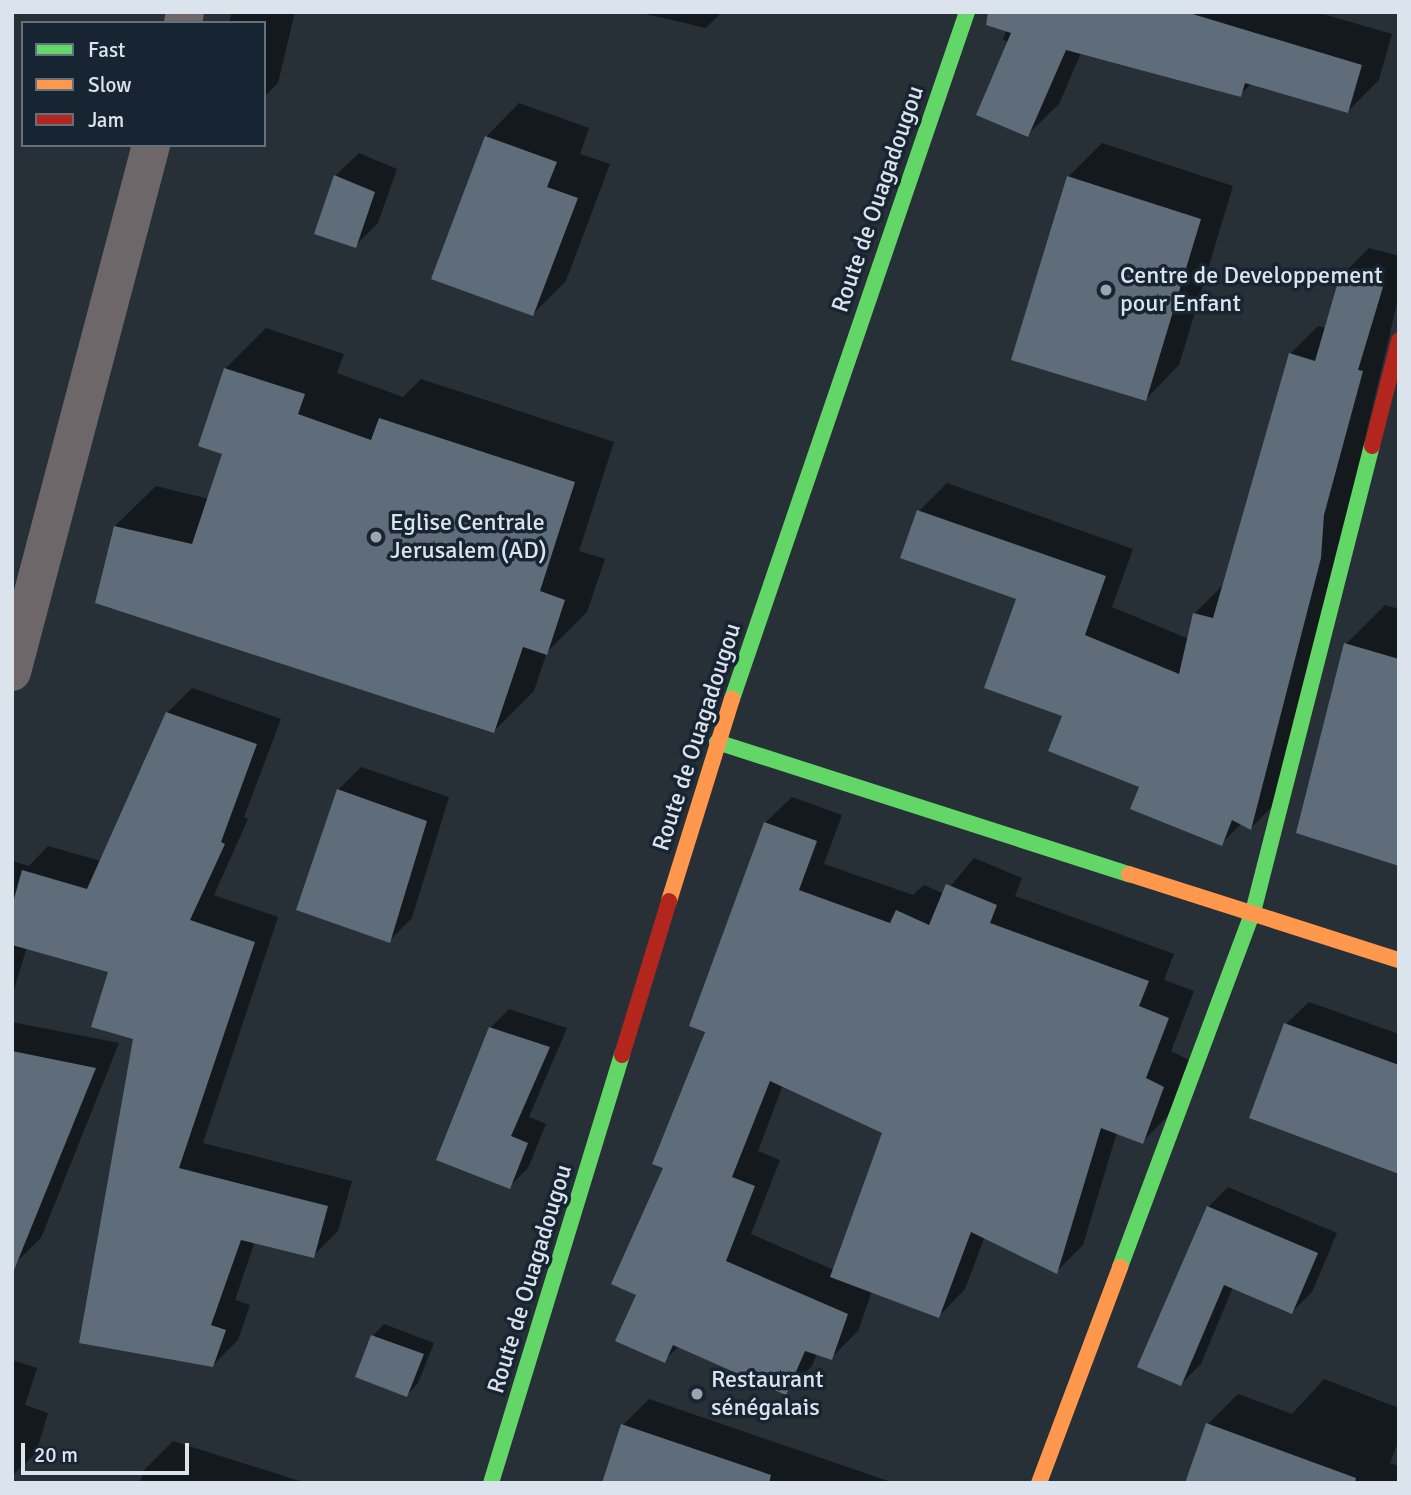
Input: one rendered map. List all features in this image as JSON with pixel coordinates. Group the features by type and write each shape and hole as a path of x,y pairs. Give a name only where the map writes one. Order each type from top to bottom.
{"street":[{"name":"Route de Ouagadougou","path":"491,1483 718,742 967,12"},
{"path":"12,672 149,147"},
{"path":"1039,1483 1253,912 1399,340"},
{"path":"718,742 1399,960"}],"building":[{"path":"988,12 1186,12 1362,65 1348,113 1245,83 1241,97 1066,50 1028,137 976,115 1011,33 986,25"},
{"path":"485,136 557,162 547,187 578,198 533,316 431,279"},
{"path":"334,175 375,192 356,248 314,234"},
{"name":"Centre de Developpement pour Enfant","path":"1067,176 1201,219 1146,401 1011,360"},
{"path":"1340,275 1383,287 1358,370 1363,371 1324,515 1321,558 1251,830 1232,820 1222,846 1130,809 1139,787 1048,751 1062,716 984,688 1016,599 900,558 917,510 1106,576 1085,635 1179,674 1193,613 1213,618 1289,353 1315,361"},
{"name":"Eglise Centrale Jerusalem (AD)","path":"224,368 305,394 298,414 371,440 379,418 575,482 540,591 565,600 547,655 523,647 494,733 95,603 114,526 192,544 222,454 198,446"},
{"path":"1344,643 1399,659 1399,866 1296,833"},
{"path":"166,712 257,744 221,842 225,844 190,920 255,942 179,1168 328,1206 314,1258 241,1240 211,1325 226,1330 213,1367 79,1343 133,1039 91,1027 108,972 12,945 12,906 22,870 87,889"},
{"path":"337,789 427,821 390,943 296,910"},
{"path":"764,822 817,841 799,890 890,923 896,910 929,925 946,884 997,905 990,923 1149,981 1139,1006 1169,1018 1146,1078 1164,1087 1143,1144 1101,1128 1057,1274 971,1232 939,1318 830,1277 882,1133 770,1081 732,1177 755,1186 726,1261 848,1314 832,1360 805,1351 786,1395 673,1345 665,1363 615,1341 636,1295 611,1284 663,1168 652,1164 705,1032 689,1026"},
{"path":"1284,1023 1399,1065 1399,1174 1249,1118"},
{"path":"489,1027 550,1047 511,1136 528,1143 510,1189 436,1160"},
{"path":"12,1051 96,1068 14,1270 12,1270"},
{"path":"1207,1206 1318,1253 1292,1314 1224,1285 1181,1386 1137,1367"},
{"path":"371,1335 424,1354 407,1397 355,1377"},
{"path":"1206,1423 1356,1478 1355,1483 1185,1483"},
{"path":"621,1424 771,1475 769,1483 602,1483"}],"traffic: fast":[{"path":"732,699 967,12"},
{"path":"1120,1267 1253,912 1372,446"},
{"path":"717,742 1129,874"},
{"path":"491,1483 622,1055"}],"traffic: slow":[{"path":"669,901 732,699"},
{"path":"1129,874 1399,960"},
{"path":"1039,1483 1120,1267"}],"traffic: jam":[{"path":"1372,446 1399,340"},
{"path":"622,1055 669,901"}],"place":[{"name":"Centre de Developpement pour Enfant","path":"1106,290"},
{"name":"Eglise Centrale Jerusalem (AD)","path":"376,537"},
{"name":"Restaurant sénégalais","path":"697,1394"}]}
